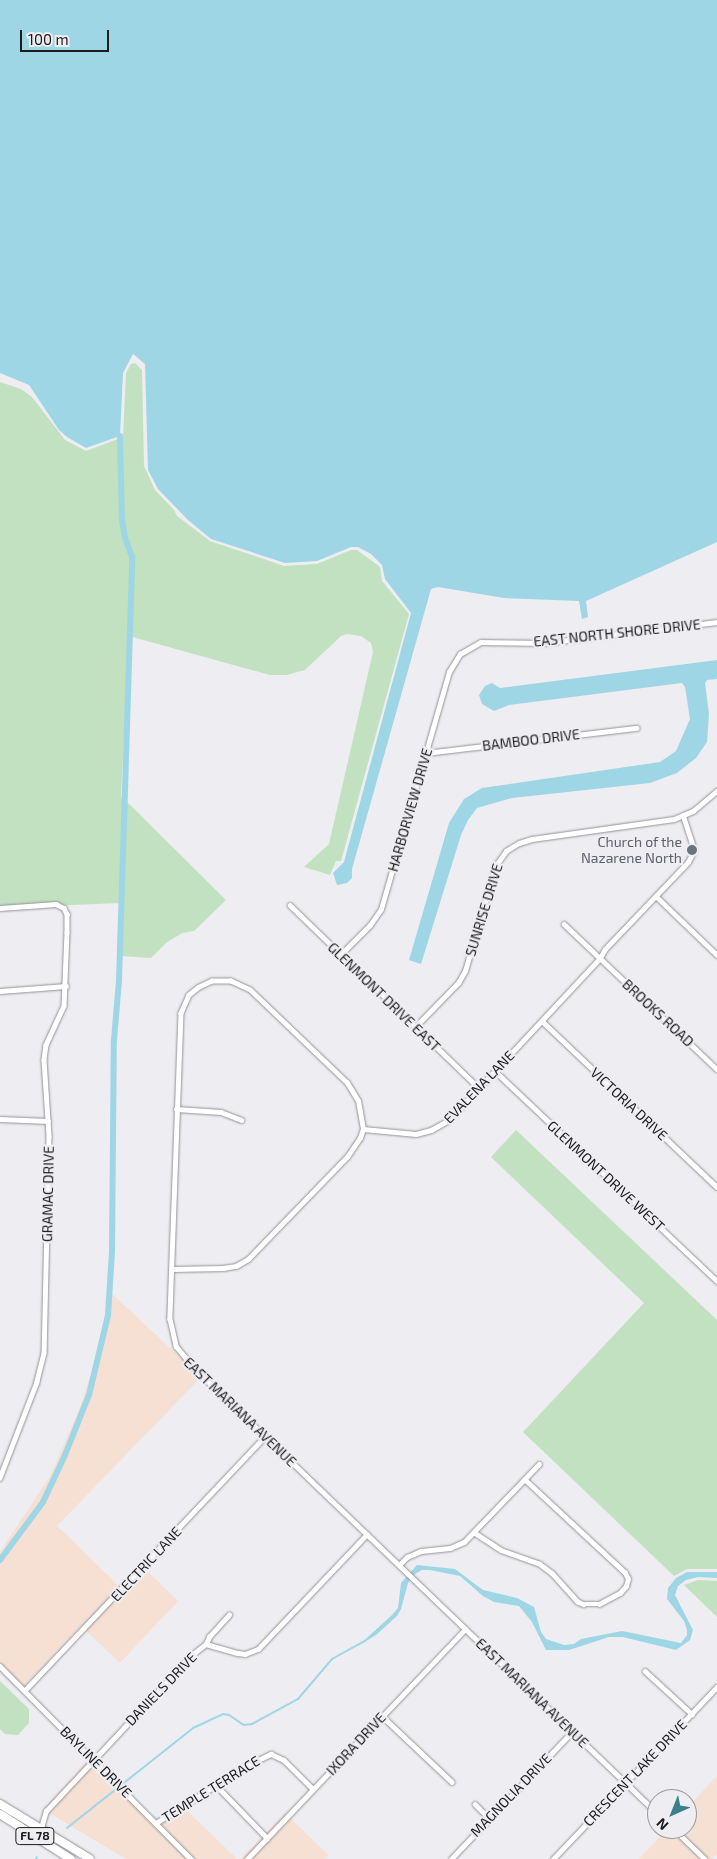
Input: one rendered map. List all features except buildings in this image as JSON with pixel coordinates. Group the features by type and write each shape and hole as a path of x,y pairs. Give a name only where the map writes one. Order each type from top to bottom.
{"main road":[{"name":"FL 78","path":"0,1804 90,1859"},
{"name":"FL 78","path":"0,1814 71,1859"}],"street":[{"name":"EAST NORTH SHORE DRIVE","path":"460,654 481,642 542,643 717,622"},
{"name":"HARBORVIEW DRIVE","path":"340,955 370,925 381,908 449,672 460,654"},
{"name":"BAMBOO DRIVE","path":"426,754 637,728"},
{"name":"SUNRISE DRIVE","path":"415,1027 458,983 465,971 496,865 506,851 519,843 532,839 655,823 682,816 705,802 717,791"},
{"name":"EVALENA LANE","path":"363,1129 408,1134 431,1130 449,1120 600,958 605,949 693,856 693,843 682,816"},
{"path":"656,896 717,955"},
{"name":"GRAMAC DRIVE","path":"0,908 56,904 64,908 67,923 64,1006 44,1053 49,1184 44,1354 36,1382 0,1478"},
{"name":"GLENMONT DRIVE EAST","path":"290,905 479,1088"},
{"name":"BROOKS ROAD","path":"564,924 717,1069"},
{"name":"EAST MARIANA AVENUE","path":"363,1129 358,1101 347,1083 250,990 229,980 212,981 199,986 190,995 183,1007 178,1035 170,1326 176,1346 195,1369 647,1803"},
{"path":"0,991 66,986"},
{"name":"VICTORIA DRIVE","path":"542,1021 717,1187"},
{"name":"GLENMONT DRIVE WEST","path":"495,1071 717,1281"},
{"path":"176,1109 221,1112 242,1120"},
{"path":"0,1119 48,1121"},
{"path":"172,1269 223,1268 248,1259 347,1157 360,1138 363,1129"},
{"name":"ELECTRIC LANE","path":"25,1690 265,1436"},
{"path":"399,1565 407,1557 421,1551 458,1546 475,1533 539,1464"},
{"path":"475,1533 500,1550 540,1564 552,1573 577,1601 584,1604 599,1604 620,1593 626,1586 628,1579 625,1573 526,1480"},
{"name":"DANIELS DRIVE","path":"41,1828 46,1811 193,1654 206,1644 238,1654 258,1649 367,1534"},
{"path":"206,1644 209,1637 229,1614"},
{"name":"IXORA DRIVE","path":"247,1859 465,1629"},
{"name":"BAYLINE DRIVE","path":"0,1666 191,1859"},
{"path":"645,1671 692,1714"},
{"name":"CRESCENT LAKE DRIVE","path":"553,1859 717,1687"},
{"path":"382,1716 452,1782"},
{"name":"MAGNOLIA DRIVE","path":"451,1859 572,1732"},
{"name":"TEMPLE TERRACE","path":"156,1823 264,1756 271,1754 284,1760 313,1789"},
{"path":"216,1785 267,1838"},
{"path":"475,1804 489,1818"},
{"path":"684,1839 705,1859"}],"shaded area":[{"path":"109,1291 201,1377 57,1526 119,1586 140,1564 178,1601 120,1663 81,1626 22,1688 0,1667 0,1552 49,1478 79,1410 99,1350"},
{"path":"90,1758 155,1822 179,1803 237,1859 126,1859 43,1809"},
{"path":"717,1776 717,1854 712,1859 639,1859 658,1839 697,1839 697,1797"},
{"path":"285,1813 328,1855 324,1859 241,1859"}],"green space":[{"path":"135,363 142,370 144,466 155,490 174,510 177,516 210,541 284,566 317,564 351,550 357,550 380,567 382,581 409,614 341,861 336,861 330,875 304,867 329,844 373,652 371,643 361,636 347,634 341,636 305,670 286,675 270,675 129,636 121,796 226,900 194,931 182,933 166,943 151,958 120,956 120,903 0,908 0,382 21,389 32,397 65,440 86,451 123,437 126,373 131,364"},
{"path":"516,1130 717,1320 717,1569 687,1569 674,1576 523,1432 644,1303 491,1157"},
{"path":"698,1580 717,1581 717,1617 684,1585"},
{"path":"0,1681 29,1709 29,1723 18,1735 5,1734 0,1729"}],"water":[{"path":"0,0 717,0 717,542 586,601 588,617 582,619 579,601 504,598 438,587 431,589 352,869 352,878 347,883 337,885 333,873 344,862 411,613 385,579 382,565 371,554 358,547 351,547 317,561 285,563 211,539 188,520 158,489 148,470 145,364 133,354 123,373 120,436 86,448 59,430 29,385 0,373"},
{"path":"717,660 717,679 707,680 705,683 709,714 707,742 696,758 677,773 650,783 512,798 477,808 468,820 461,835 421,964 409,960 449,823 464,799 482,788 660,762 676,751 690,719 685,687 682,683 509,705 494,711 482,704 479,695 485,686 492,683 500,688"},
{"path":"417,1565 455,1569 483,1590 517,1598 534,1607 541,1632 546,1639 564,1645 574,1644 581,1639 622,1631 681,1643 687,1635 687,1630 684,1621 667,1599 668,1588 676,1578 687,1572 717,1572 717,1578 698,1577 686,1580 678,1586 675,1595 693,1630 690,1640 676,1650 623,1637 609,1637 569,1650 546,1650 532,1622 519,1606 494,1602 483,1596 460,1576 430,1570 422,1570 415,1574 408,1583 401,1609 397,1616 376,1635 358,1646 398,1608 401,1583"}],"waterway":[{"path":"0,1560 43,1502 65,1455 89,1395 108,1315 112,1251 114,1040 119,981 132,557 125,538 122,520 120,436"},
{"path":"67,1828 193,1728 223,1714 229,1715 244,1725 252,1724 298,1699 332,1659 366,1640"}],"place":[{"name":"Church of the Nazarene North","path":"692,850"}]}
